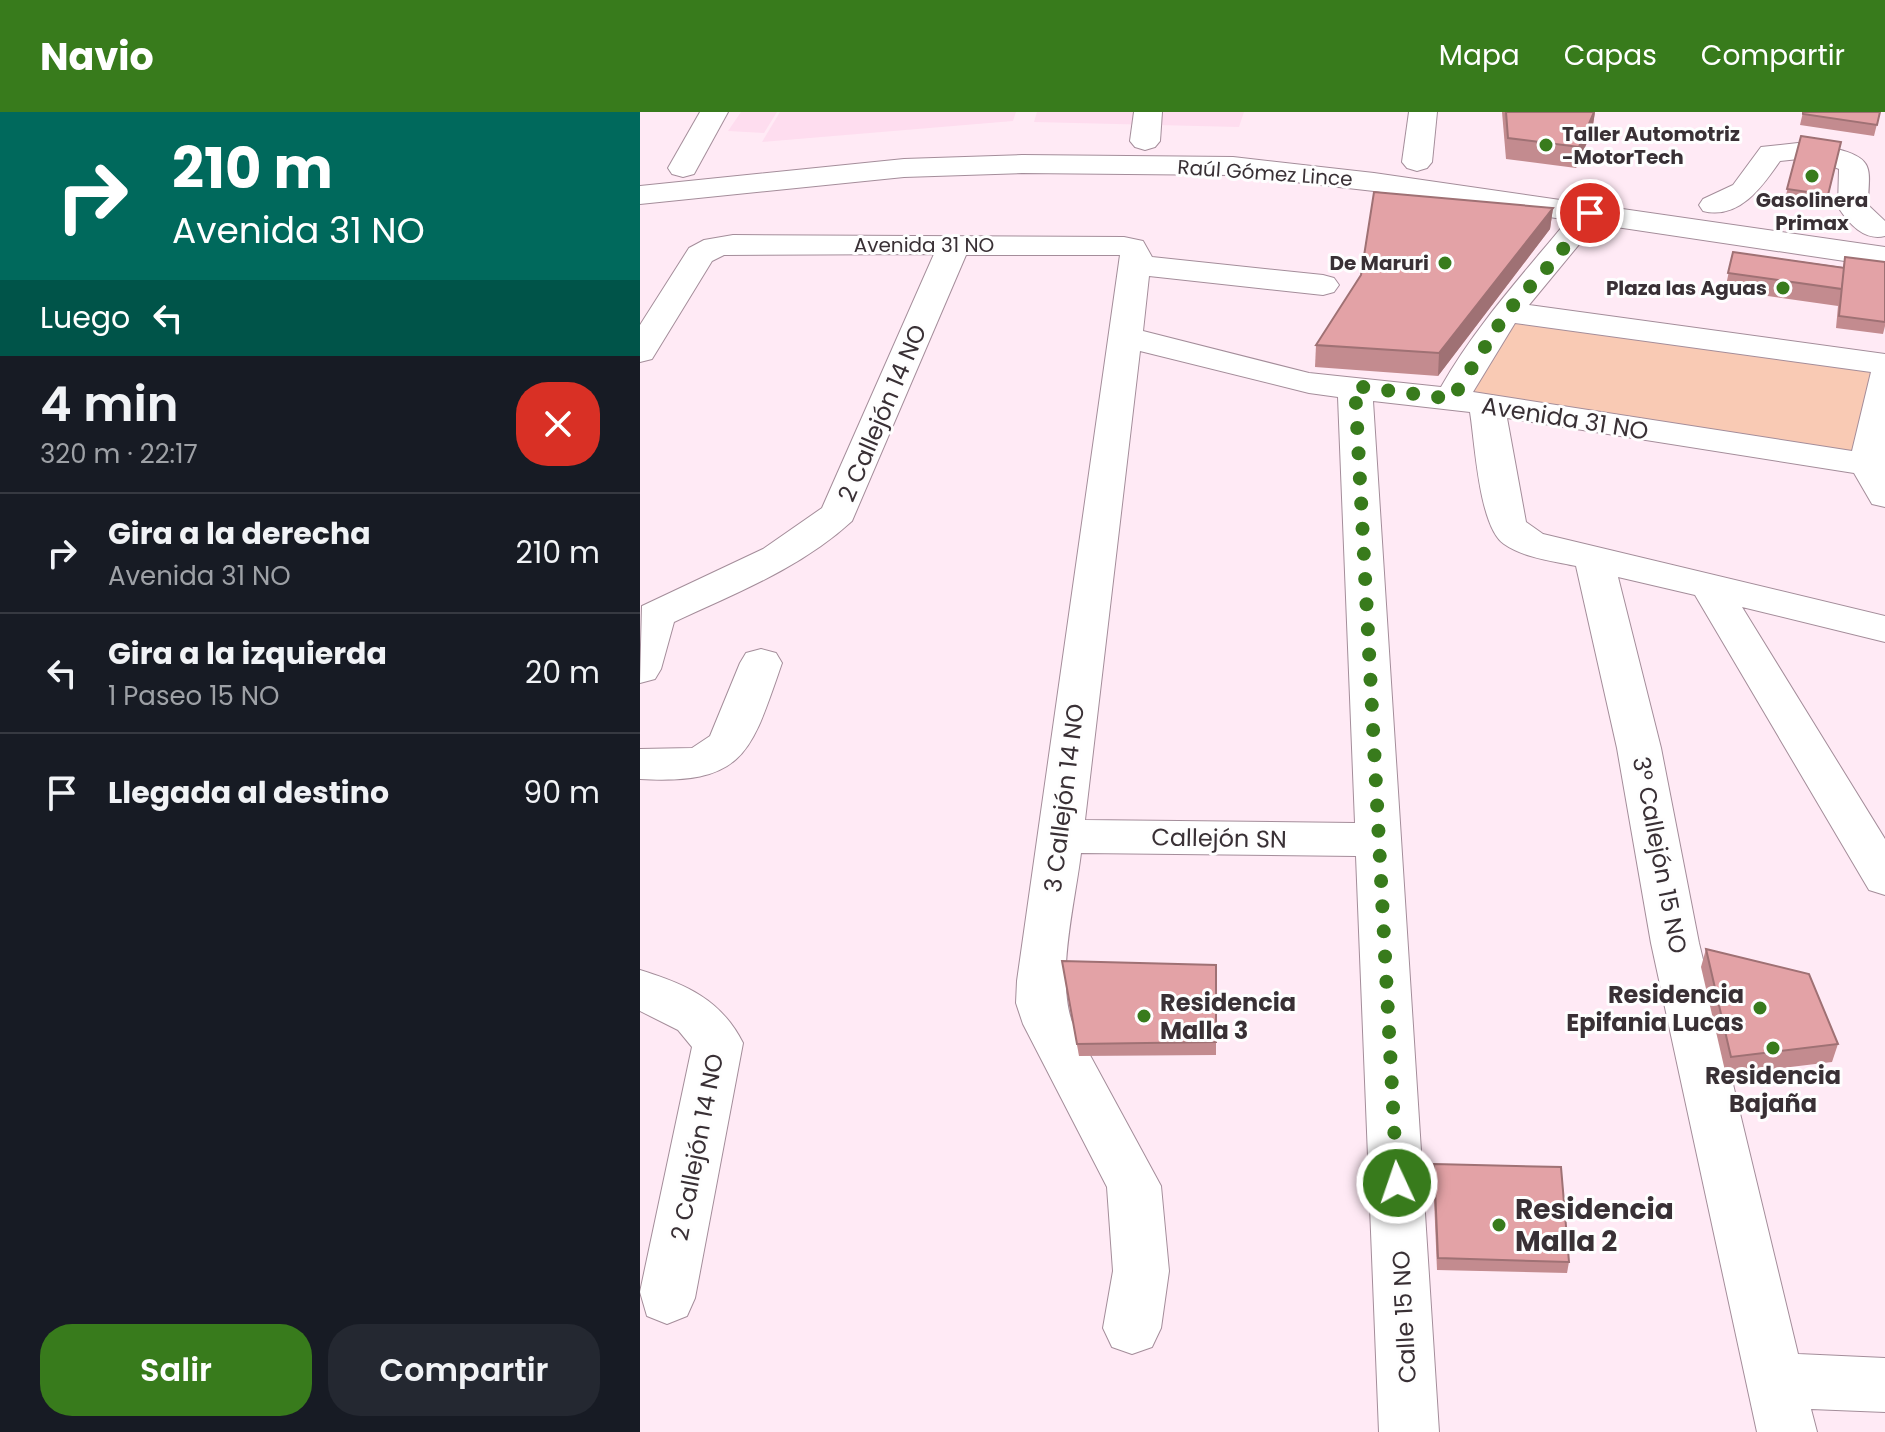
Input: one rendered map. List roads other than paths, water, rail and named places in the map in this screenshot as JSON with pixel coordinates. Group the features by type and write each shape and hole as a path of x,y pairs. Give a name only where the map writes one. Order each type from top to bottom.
{"street":[{"path":"683,168 714,112"},
{"path":"1417,162 1423,112"},
{"name":"Raúl Gómez Lince","path":"640,172 1147,127 1243,143 1417,162 1714,205 1882,243"},
{"path":"1714,205 1744,191 1771,153 1798,152"},
{"path":"1837,158 1854,165 1853,207 1882,243"},
{"name":"Raúl Gómez Lince","path":"640,195 904,168 1022,164 1233,166 1374,182 1590,213 1882,243"},
{"path":"1590,213 1557,257 1507,312 1469,403 1507,522 1514,534 1530,543 1594,560 1885,629"},
{"name":"Avenida 31 NO","path":"640,352 700,255 715,247 733,244 954,245 1134,257 1323,285"},
{"name":"2 Callejón 14 NO","path":"640,669 648,601 800,545 824,529 839,513 954,245"},
{"name":"3 Callejón 14 NO","path":"1132,1328 1141,1271 1134,1186 1048,1024 1041,1003 1041,981 1134,257"},
{"path":"1507,312 1885,364"},
{"name":"Avenida 31 NO","path":"1125,337 1282,377 1867,464"},
{"path":"1885,378 1867,464 1885,496"},
{"name":"Calle 15 NO","path":"1355,386 1409,1432"},
{"name":"3° Callejón 15 NO","path":"1594,560 1639,748 1675,943 1782,1406"},
{"path":"1710,588 1885,878"},
{"path":"640,764 675,767 707,763 727,748 761,663"},
{"name":"Callejón SN","path":"1059,836 1379,840"},
{"name":"2 Callejón 14 NO","path":"640,989 696,1016 718,1043 667,1298"},
{"path":"1782,1406 1885,1385"}],"place":[{"name":"Taller Automotriz -MotorTech","path":"1546,145"},
{"name":"Gasolinera Primax","path":"1812,176"},
{"name":"De Maruri","path":"1445,263"},
{"name":"Plaza las Aguas","path":"1783,288"},
{"name":"Residencia Epifania Lucas","path":"1760,1008"},
{"name":"Residencia Malla 3","path":"1144,1016"},
{"name":"Residencia Bajaña","path":"1773,1048"},
{"name":"Residencia Malla 2","path":"1499,1225"}]}
